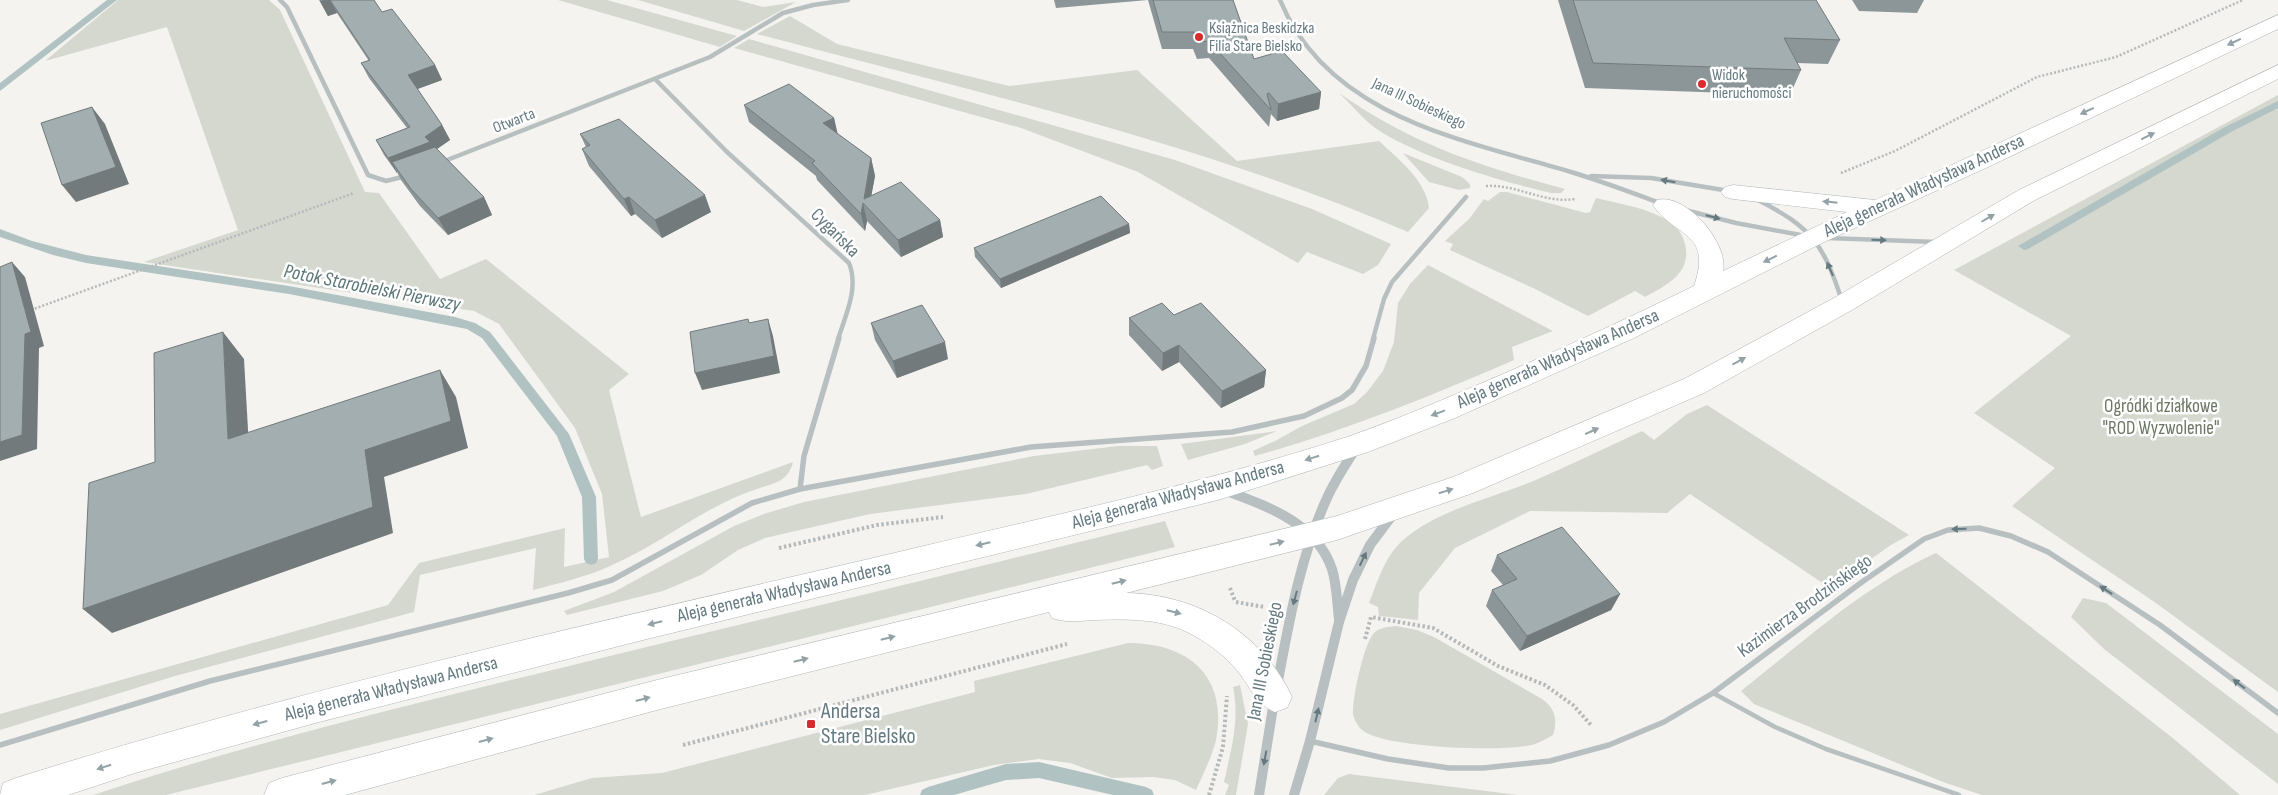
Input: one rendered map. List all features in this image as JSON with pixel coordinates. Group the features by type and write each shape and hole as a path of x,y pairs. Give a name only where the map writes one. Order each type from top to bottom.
{"main road":[{"name":"Aleja generała Władysława Andersa","path":"16,795 135,757 320,707 647,625 1218,488 1358,444 1446,411 1625,331 1813,237 2278,21"},
{"path":"282,795 657,695 1312,534 1463,485 1694,386 1843,304 2027,195 2278,71"},
{"path":"1733,192 1878,208"},
{"path":"1665,205 1697,231 1709,248 1712,265 1705,291"},
{"path":"1004,610 1123,605 1158,608 1183,614 1215,631 1238,648 1275,696"}],"street":[{"path":"280,0 288,7 368,175 374,180 386,181 408,174"},
{"name":"Otwarta","path":"436,164 656,80 710,57 783,13 813,5 848,0"},
{"name":"Jana III Sobieskiego","path":"1280,0 1282,9 1304,46 1342,82 1370,101 1460,142 1585,176 1665,205 1736,223 1813,237 1946,243"},
{"name":"Cygańska","path":"656,80 686,115 848,264 854,275 854,286 804,456 800,489"},
{"name":"Jana III Sobieskiego","path":"1585,176 1652,178 1733,192 1758,200 1789,217 1813,237 1831,269 1843,304"},
{"path":"0,745 210,681 568,593 612,580 752,503 800,489 1031,447 1232,432 1304,416 1329,405 1352,390 1366,366 1384,299 1392,282 1466,197"},
{"name":"Jana III Sobieskiego","path":"1259,795 1291,612 1312,534 1324,502 1358,444"},
{"path":"1218,488 1269,508 1312,534 1322,546 1332,569 1339,622"},
{"path":"1294,795 1310,742 1339,622 1353,580 1370,545 1400,506"},
{"name":"Kazimierza Brodzińskiego","path":"1310,742 1388,759 1449,768 1500,767 1550,761 1609,745 1664,722 1713,693 1862,582 1924,539 1948,530 1979,528 2012,536 2048,552 2160,625 2278,713"}],"lane":[{"path":"1713,693 1775,727 1826,749 1959,795"}],"path":[{"path":"1895,151 2037,77 2057,70 2094,64 2133,50 2243,0"},
{"path":"28,312 386,181"},
{"path":"1466,197 1476,195 1488,185 1568,201 1575,199 1578,192"},
{"path":"1236,602 1269,608"},
{"path":"1363,647 1371,617 1433,628 1498,666 1545,685 1573,705 1609,745"},
{"path":"683,745 1072,643"},
{"path":"1209,795 1223,744 1228,714 1227,691"}],"green space":[{"path":"118,0 269,0 280,10 365,192 379,193 440,279 486,259 629,374 609,390 641,517 793,462 788,473 781,480 740,495 702,514 629,557 582,577 533,590 536,548 420,575 414,612 175,676 0,730 0,714 388,605 419,563 565,528 564,567 609,557 602,494 575,428 499,324 474,311 144,262 238,230 167,27 45,61"},
{"path":"558,0 607,0 737,36 720,47"},
{"path":"638,0 737,0 763,7 796,2 744,31"},
{"path":"790,16 837,44 1009,86 1137,70 1237,161 1379,141 1403,163 1423,188 1429,208 1408,232 1329,200 1249,171 1168,145 1004,98 757,34"},
{"path":"749,39 1175,160 1312,209 1391,244 1378,265 1363,274 1307,252 1298,263 1138,172 1021,128 734,48"},
{"path":"1339,93 1393,126 1447,152 1565,189 1561,193 1551,193 1530,188 1463,168 1420,152 1375,128"},
{"name":"Ogródki działkowe \"ROD Wyzwolenie\"","path":"2278,95 2278,692 2153,601 2012,506 2055,468 1974,413 2071,336 1954,270"},
{"path":"1403,153 1462,177 1470,184 1470,188 1459,190 1429,182"},
{"path":"1500,192 1507,192 1586,213 1590,212 1596,198 1653,213 1670,222 1680,232 1685,244 1685,263 1676,277 1669,283 1645,297 1635,291 1588,316 1533,288 1450,250 1453,244 1445,241 1469,219 1484,199 1488,201"},
{"path":"1428,265 1553,331 1512,347 1514,360 1482,374 1321,436 1255,456 1253,451 1302,426 1354,404 1367,392 1383,371 1394,342 1398,303 1410,284"},
{"path":"1707,405 1909,535 1891,545 1830,588 1690,494 1667,513 1530,511 1455,548 1419,593 1418,620 1379,616 1378,607 1369,603 1382,569 1393,551 1406,538 1438,517 1531,482 1642,431 1654,440 1687,414"},
{"path":"1277,431 1245,444 1188,460 1181,444"},
{"path":"1118,446 1157,446 1163,466 1152,470 1147,465 1026,494 870,514 765,538 738,550 701,575 663,591 567,615 564,611 614,592 734,526 764,514 804,502 1034,456"},
{"path":"1165,521 1175,547 166,795 93,795 274,740 397,708"},
{"path":"1936,553 2174,739 2240,795 1982,795 1943,782 1754,704 1741,691 1859,598 1909,566"},
{"path":"2083,598 2106,603 2278,734 2278,784 2104,649 2071,617"},
{"path":"1396,626 1417,630 1434,637 1542,699 1553,710 1555,724 1553,735 1535,744 1521,747 1474,748 1419,745 1394,741 1374,736 1362,730 1354,718 1353,707 1359,672 1366,648 1376,631"},
{"path":"1128,643 1169,649 1186,657 1210,681 1216,698 1218,717 1216,740 1196,790 1175,780 1153,777 1112,778 1070,763 1039,759 994,765 865,795 534,795 592,778 662,773 975,692 974,681"},
{"path":"1240,685 1248,724 1236,795 1225,795 1229,785 1224,782 1232,747 1236,711 1233,687"},
{"path":"1349,774 1518,795 1324,795 1338,778"}],"building":[{"path":"330,0 374,0 382,12 392,9 435,65 408,75 442,125 425,137 430,142 388,158 376,140 410,127 361,63 370,60"},
{"path":"1153,0 1233,0 1254,59 1282,51 1321,92 1278,104 1269,93 1267,94 1271,110 1209,41 1197,42 1194,32 1162,32"},
{"path":"1573,0 1816,0 1840,40 1784,38 1801,70 1593,63"},
{"path":"789,84 834,118 823,123 871,158 864,199 901,182 940,220 898,240 863,203 861,214 812,163 815,161 744,105"},
{"path":"92,107 116,167 62,185 41,123"},
{"path":"619,119 705,195 655,220 629,197 624,199 582,149 590,145 580,134"},
{"path":"435,147 484,197 438,218 411,189 392,162"},
{"path":"1101,196 1129,224 1000,279 974,248"},
{"path":"12,262 31,332 25,334 22,435 0,442 0,267"},
{"path":"1162,303 1174,315 1201,303 1266,370 1222,391 1179,345 1163,353 1129,318"},
{"path":"922,305 945,342 893,361 871,323"},
{"path":"748,319 749,323 768,319 774,356 695,373 690,332"},
{"path":"223,332 228,439 440,370 451,421 365,450 373,507 83,609 89,483 155,462 154,353"},
{"path":"1562,527 1620,594 1527,636 1492,590 1517,579 1497,555"}],"waterway":[{"name":"Potok Starobielski Pierwszy","path":"0,88 113,0"},
{"path":"2024,246 2227,130 2278,104"},
{"name":"Potok Starobielski Pierwszy","path":"0,233 28,244 86,259 289,290 455,321 471,326 486,335 563,434 589,497 591,559"},
{"path":"928,795 1006,772 1039,770 1146,795"}],"place":[{"name":"Książnica Beskidzka Filia Stare Bielsko","path":"1199,37"},
{"name":"Widok nieruchomości","path":"1702,84"},
{"name":"Andersa Stare Bielsko","path":"811,724"}]}
